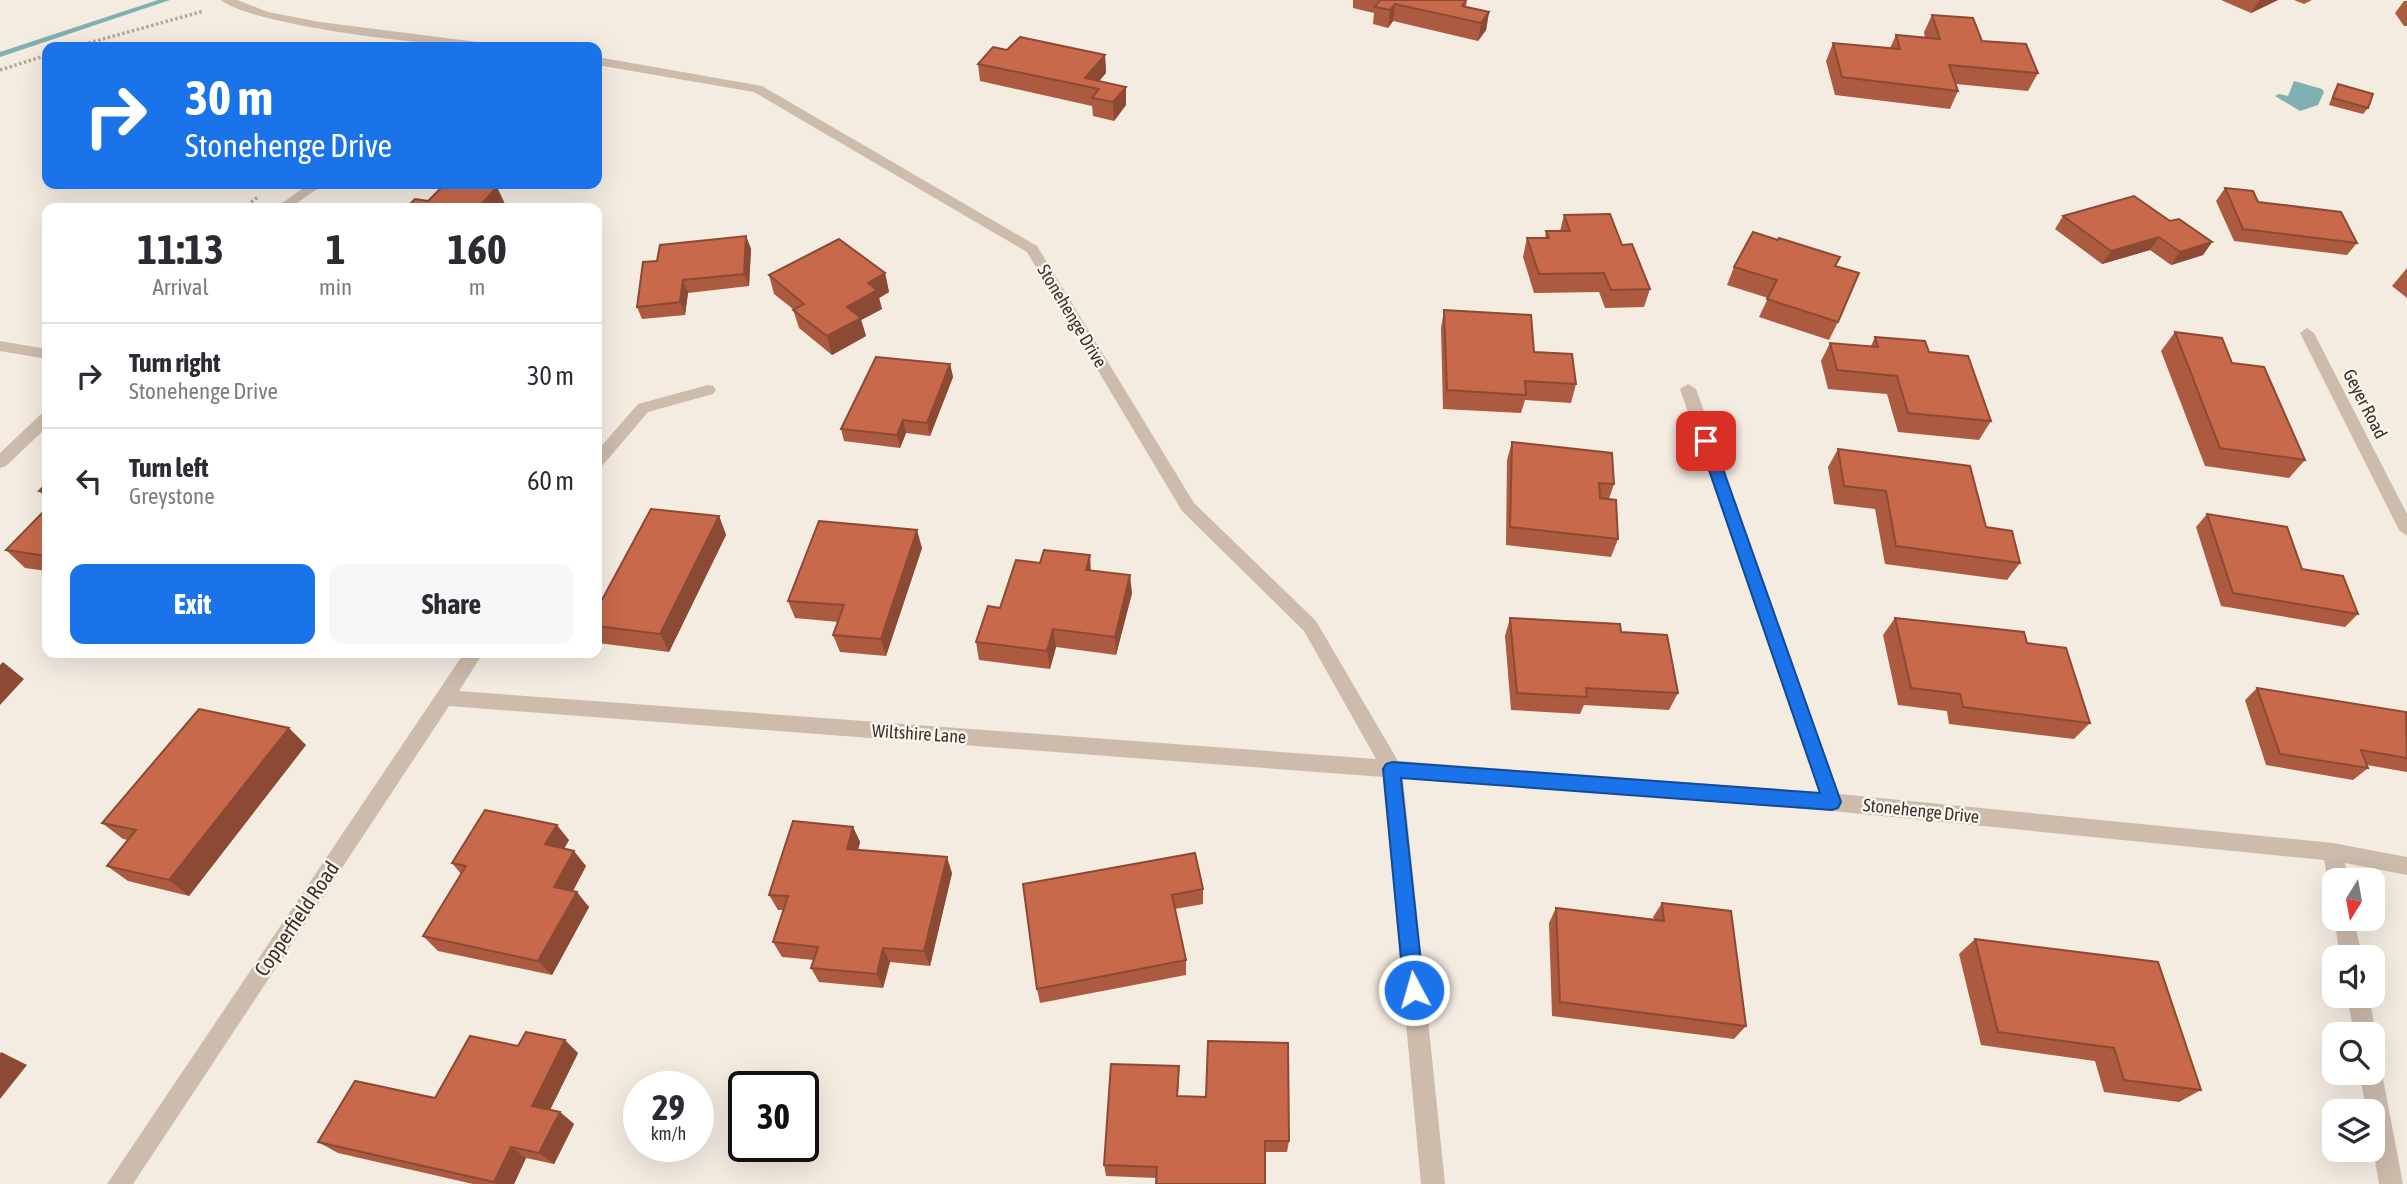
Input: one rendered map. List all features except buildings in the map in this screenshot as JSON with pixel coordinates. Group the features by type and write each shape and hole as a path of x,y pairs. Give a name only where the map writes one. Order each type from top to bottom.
{"street":[{"path":"227,0 265,15 320,25 454,42"},
{"name":"Stonehenge Drive","path":"602,62 758,89 1032,248 1188,507 1310,626 1392,769 1433,1184"},
{"path":"289,203 308,189"},
{"name":"Geyer Road","path":"2307,333 2407,530"},
{"path":"0,346 42,353"},
{"path":"1688,389 1832,802"},
{"path":"602,455 643,408 708,390"},
{"path":"0,462 42,423"},
{"name":"Copperfield Road","path":"119,1184 471,658"},
{"name":"Wiltshire Lane","path":"446,698 1392,769"},
{"name":"Stonehenge Drive","path":"1392,769 1832,802 2333,852 2407,866"},
{"path":"2333,852 2336,868"},
{"path":"2373,1085 2391,1184"}],"path":[{"path":"92,42 205,10"},
{"path":"0,70 42,57"}],"water":[{"path":"2294,81 2322,89 2324,92 2318,105 2300,111 2275,96 2288,96"}],"waterway":[{"path":"0,55 166,0"}],"route":[{"path":"1414,990 1392,769 1832,802 1706,441"}]}
